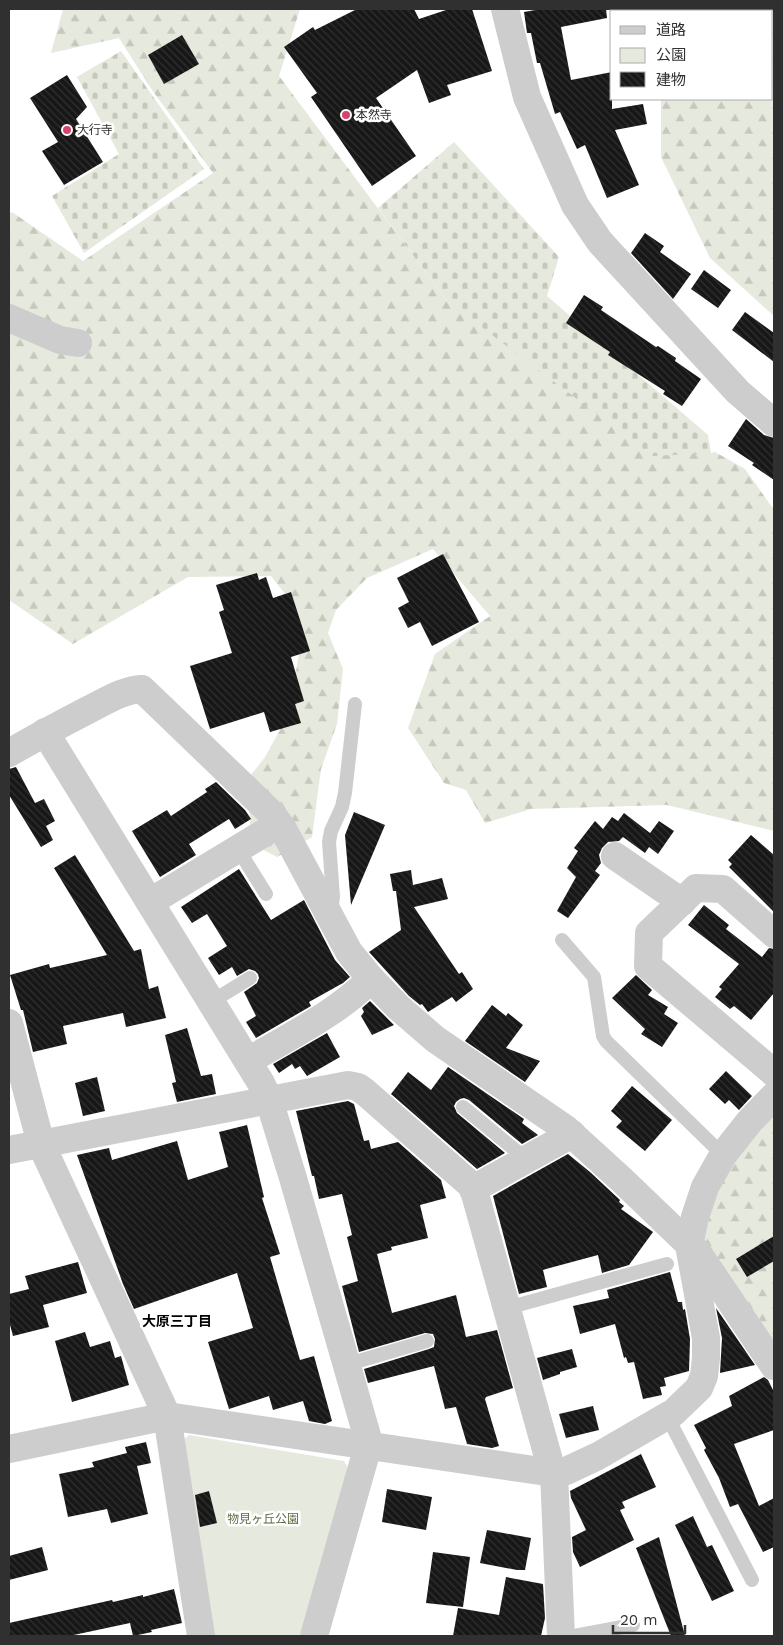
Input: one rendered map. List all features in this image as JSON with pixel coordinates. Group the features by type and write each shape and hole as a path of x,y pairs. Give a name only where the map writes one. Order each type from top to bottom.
{"street":[{"path":"505,9 527,98 575,206 600,242 738,392 774,422"},
{"path":"9,318 60,340 78,343"},
{"path":"9,753 45,732 119,695 132,690 142,689 271,813 280,824 349,952 371,979 435,1039 572,1134 624,1181 698,1253 774,1366"},
{"path":"45,732 261,1083 269,1100 294,1178 345,1365 368,1439 368,1446 314,1636"},
{"path":"150,902 280,824"},
{"path":"615,856 682,902"},
{"path":"774,934 723,890 696,888 649,933 648,966 774,1073"},
{"path":"248,1061 340,1007 371,979"},
{"path":"9,1022 41,1144 167,1416 201,1636"},
{"path":"9,1150 348,1085 358,1087 471,1185 554,1473 561,1636"},
{"path":"9,1449 167,1416 554,1473 566,1471 598,1456 667,1416 699,1388 704,1376 706,1338 689,1245 694,1217 705,1187 723,1155 749,1122 774,1096"},
{"path":"473,1189 572,1134"}],"lane":[{"path":"330,916 333,897 329,842 331,831 342,807 345,793 355,704"},
{"path":"238,849 266,894"},
{"path":"562,940 594,977 603,1036 606,1041 723,1155"},
{"path":"211,1002 250,978"},
{"path":"463,1107 526,1159"},
{"path":"507,1308 667,1264"},
{"path":"345,1365 427,1341"},
{"path":"667,1416 752,1580"},
{"path":"574,1636 633,1625"}],"green space":[{"path":"63,9 300,9 279,76 448,302 711,453 715,452 745,469 774,510 774,831 667,805 531,809 485,823 466,790 444,783 408,728 435,654 490,616 433,549 367,578 336,610 328,633 343,669 337,724 321,769 312,837 277,857 250,843 250,817 244,784 265,757 289,714 299,653 296,608 271,576 188,577 73,644 9,600 9,213 12,212 83,261 213,173 152,90 119,38 51,53"},
{"path":"654,9 774,9 774,316 710,258 661,157 661,100 773,100 773,10"},
{"path":"121,51 204,169 84,253 52,196 119,154 77,77"},
{"path":"454,142 559,257 547,296 708,435 711,453 653,456 448,302 378,208"},
{"path":"774,1105 774,1359 703,1258 699,1206"},
{"name":"物見ヶ丘公園","path":"189,1435 344,1461 349,1470 300,1636 214,1636 181,1442"}],"building":[{"path":"357,9 414,9 419,19 449,9 472,9 492,71 447,85 451,95 429,103 417,70 376,98 416,156 372,186 311,97 317,93 284,47 313,27 315,30"},
{"path":"541,9 606,9 607,18 561,27 571,80 610,72 610,100 612,100 612,109 643,104 647,124 615,130 639,185 607,198 585,145 577,149 560,112 555,114 540,63 537,63 531,33 527,33 524,12"},
{"path":"182,35 199,64 164,84 148,55"},
{"name":"大行寺","path":"67,75 87,107 76,119 103,162 64,185 42,151 58,142 30,98"},
{"path":"645,233 664,246 660,252 691,274 673,299 631,253"},
{"path":"704,270 731,290 718,308 691,289"},
{"path":"584,295 603,307 601,310 656,347 658,346 676,358 675,361 701,379 682,406 663,394 665,391 608,355 610,352 566,323"},
{"path":"745,312 774,333 774,362 732,330"},
{"path":"746,419 764,435 774,438 774,480 752,465 754,463 728,446"},
{"path":"443,554 479,622 432,646 420,622 408,628 398,608 409,602 397,578"},
{"path":"257,573 259,580 266,577 273,598 291,592 310,651 291,657 304,701 295,704 301,723 270,732 264,712 210,729 190,666 232,653 219,612 224,610 216,585"},
{"path":"16,767 35,803 44,799 55,821 46,826 53,840 41,847 9,795 9,769"},
{"path":"216,782 245,810 251,819 235,829 229,819 189,844 196,855 160,877 132,831 167,810 171,816 207,792 205,789"},
{"path":"354,812 385,825 351,905 345,835"},
{"path":"624,813 650,833 659,821 674,831 658,854 649,847 645,853 623,837 619,841 608,842 602,848 599,855 601,863 595,871 600,875 568,918 557,911 576,877 567,868 578,851 574,848 595,821 603,829 612,817 618,821"},
{"path":"751,835 774,855 774,912 729,867 732,864 728,860"},
{"path":"75,855 134,951 141,949 149,989 158,986 166,1018 126,1027 123,1013 63,1026 67,1044 33,1052 23,1010 21,1010 10,975 49,964 50,968 107,955 54,868"},
{"path":"239,869 271,920 304,900 335,960 350,977 309,1002 311,1006 256,1038 246,1022 256,1016 244,992 257,983 258,974 249,969 237,976 232,967 219,975 208,958 227,946 207,914 192,923 181,907"},
{"path":"411,870 413,885 442,878 448,899 414,907 459,974 462,972 473,989 456,1002 452,997 428,1012 422,1004 420,1005 409,996 369,952 401,930 396,891 393,891 390,874"},
{"path":"704,905 729,925 726,929 762,957 769,948 774,949 774,993 751,1020 734,1006 730,1009 715,997 722,989 719,987 739,964 688,925"},
{"path":"636,975 652,990 648,995 668,1007 664,1014 678,1023 662,1047 641,1034 645,1029 612,998"},
{"path":"370,1001 394,1025 372,1035 361,1016 364,1012 362,1008"},
{"path":"492,1005 506,1016 508,1013 523,1025 506,1048 540,1061 525,1082 465,1041"},
{"path":"187,1028 201,1076 212,1074 216,1094 177,1102 172,1083 176,1082 165,1035"},
{"path":"327,1033 340,1057 307,1076 300,1066 295,1069 292,1064 279,1073 273,1064"},
{"path":"448,1067 524,1119 522,1123 538,1135 522,1144 469,1100 460,1099 454,1106 457,1113 505,1153 477,1169 391,1094 408,1072 431,1090"},
{"path":"726,1071 752,1096 739,1110 729,1100 725,1104 709,1089"},
{"path":"97,1077 105,1111 83,1116 75,1083"},
{"path":"632,1086 672,1120 645,1151 616,1127 622,1121 611,1111"},
{"path":"348,1101 354,1104 364,1141 369,1140 371,1149 398,1142 441,1180 446,1198 420,1205 428,1238 391,1247 392,1250 377,1254 392,1313 456,1295 466,1337 497,1330 513,1388 485,1399 499,1446 492,1448 467,1444 456,1407 445,1409 434,1366 368,1383 364,1369 434,1347 435,1339 433,1334 425,1333 359,1352 342,1286 358,1281 347,1237 352,1235 342,1194 319,1199 296,1111"},
{"path":"247,1125 264,1197 262,1198 280,1254 270,1257 300,1360 314,1356 332,1421 325,1424 309,1421 303,1401 273,1410 269,1396 229,1409 208,1342 253,1328 237,1273 134,1309 123,1284 77,1155 109,1148 112,1160 177,1141 188,1180 228,1167 219,1132"},
{"path":"568,1154 620,1200 619,1202 624,1206 621,1209 653,1232 629,1265 602,1273 598,1255 543,1270 547,1287 519,1294 493,1196"},
{"path":"774,1236 774,1261 747,1277 736,1259"},
{"path":"78,1262 87,1293 43,1305 49,1327 13,1336 9,1321 9,1294 29,1289 25,1276"},
{"path":"670,1272 678,1302 682,1302 683,1310 685,1309 690,1339 689,1371 664,1378 666,1386 660,1387 662,1395 643,1399 634,1362 628,1363 626,1357 624,1358 615,1324 580,1334 573,1306 609,1298 607,1290"},
{"path":"716,1308 755,1365 720,1373 722,1338"},
{"path":"85,1332 90,1347 110,1341 115,1358 121,1356 129,1385 72,1402 55,1341"},
{"path":"572,1349 577,1367 543,1380 537,1358"},
{"path":"764,1377 768,1380 774,1392 774,1430 734,1444 759,1506 774,1498 774,1547 763,1552 738,1504 730,1507 719,1478 704,1450 706,1448 694,1425 732,1406 729,1396"},
{"path":"593,1406 599,1430 566,1438 559,1414"},
{"path":"146,1442 151,1463 137,1466 148,1514 111,1523 107,1509 68,1517 59,1474 94,1467 92,1462 127,1453 125,1447"},
{"path":"641,1454 656,1487 622,1502 625,1508 620,1510 634,1540 580,1567 573,1552 572,1537 586,1530 571,1498 570,1491"},
{"path":"387,1489 432,1497 426,1530 382,1522"},
{"path":"209,1491 217,1523 200,1527 195,1495"},
{"path":"693,1516 707,1547 712,1545 734,1591 712,1601 675,1525"},
{"path":"487,1530 531,1538 525,1570 480,1563"},
{"path":"659,1537 685,1636 671,1636 636,1548"},
{"path":"42,1547 48,1570 9,1580 9,1556"},
{"path":"433,1552 470,1557 463,1607 426,1603"},
{"path":"506,1577 543,1584 545,1618 541,1636 453,1636 458,1608 499,1615"},
{"path":"174,1589 182,1623 151,1630 152,1632 133,1636 130,1623 69,1636 9,1636 9,1623 112,1600 113,1602 143,1595 143,1597"}],"place":[{"name":"本然寺","path":"346,115"},
{"name":"大行寺","path":"67,130"}],"district":[{"name":"大原三丁目","path":"177,1321"}]}
